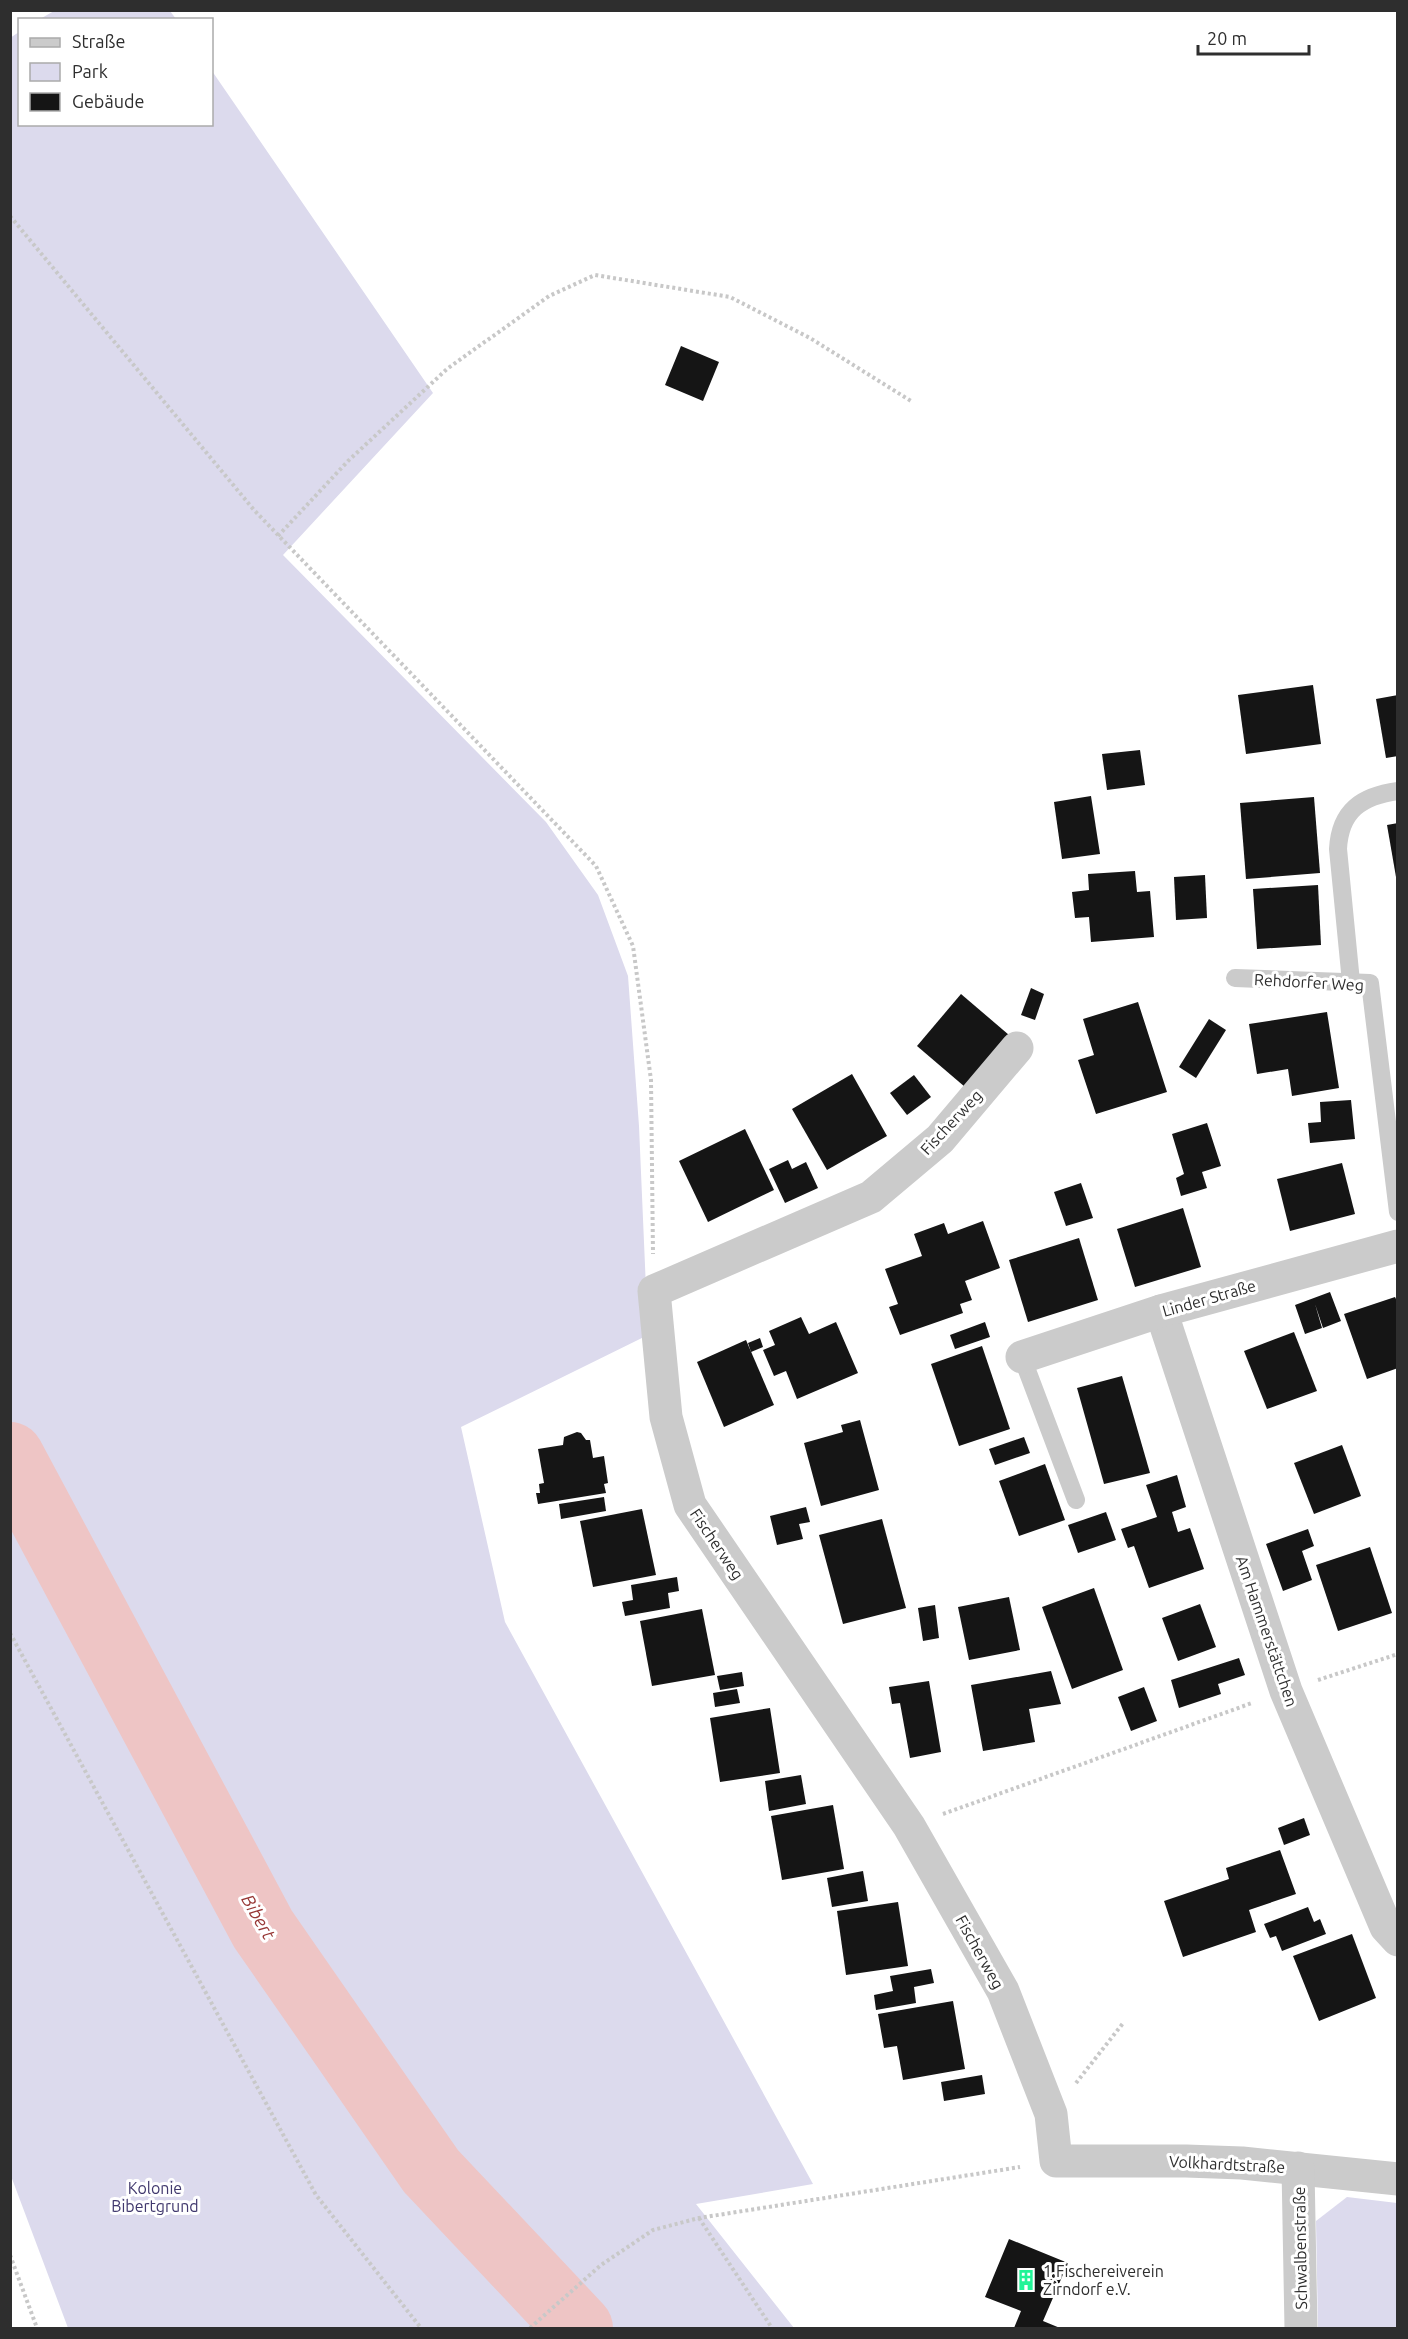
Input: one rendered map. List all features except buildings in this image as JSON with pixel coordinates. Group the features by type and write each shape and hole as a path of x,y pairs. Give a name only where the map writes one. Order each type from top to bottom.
{"street":[{"name":"Fischerweg","path":"1017,1048 940,1139 871,1197 654,1291 666,1417 690,1505 909,1826 1003,1991 1051,2114 1056,2161"},
{"name":"Linder Straße","path":"1022,1357 1161,1311 1398,1246"},
{"name":"Am Hammerstättchen","path":"1161,1311 1286,1691 1386,1927 1398,1940"},
{"name":"Volkhardtstraße","path":"1056,2161 1186,2161 1298,2168 1398,2179"},
{"name":"Schwalbenstraße","path":"1298,2168 1301,2328"}],"lane":[{"path":"1351,982 1338,849 1339,834 1353,809 1364,800 1378,794 1398,791"},
{"name":"Rehdorfer Weg","path":"1236,978 1370,983 1398,1212"},
{"path":"1022,1357 1076,1500"}],"path":[{"path":"10,216 254,510 596,866 633,946 651,1080 654,1291"},
{"path":"279,536 348,461 447,369 549,296 595,275 730,297 810,338 911,401"},
{"path":"10,1633 316,2195 421,2328"},
{"path":"909,1826 1286,1691 1398,1654"},
{"path":"1051,2114 1125,2022"},
{"path":"530,2328 601,2265 653,2230 699,2218 1056,2161"},
{"path":"699,2218 772,2328"},
{"path":"10,2255 37,2328"}],"green space":[{"path":"54,11 170,11 175,18 42,18"},
{"name":"Kolonie Bibertgrund","path":"18,33 18,126 213,126 213,72 433,393 283,555 546,822 598,895 628,976 639,1126 648,1335 461,1427 505,1622 813,2184 696,2204 794,2328 68,2328 11,2176 10,38"},
{"path":"1347,2197 1397,2203 1397,2328 1318,2328 1316,2221"}],"waterway":[{"name":"Bibert","path":"10,1456 263,1929 431,2171 579,2328"}],"place":[{"name":"1.Fischereiverein Zirndorf e.V.","path":"1026,2280"}]}
